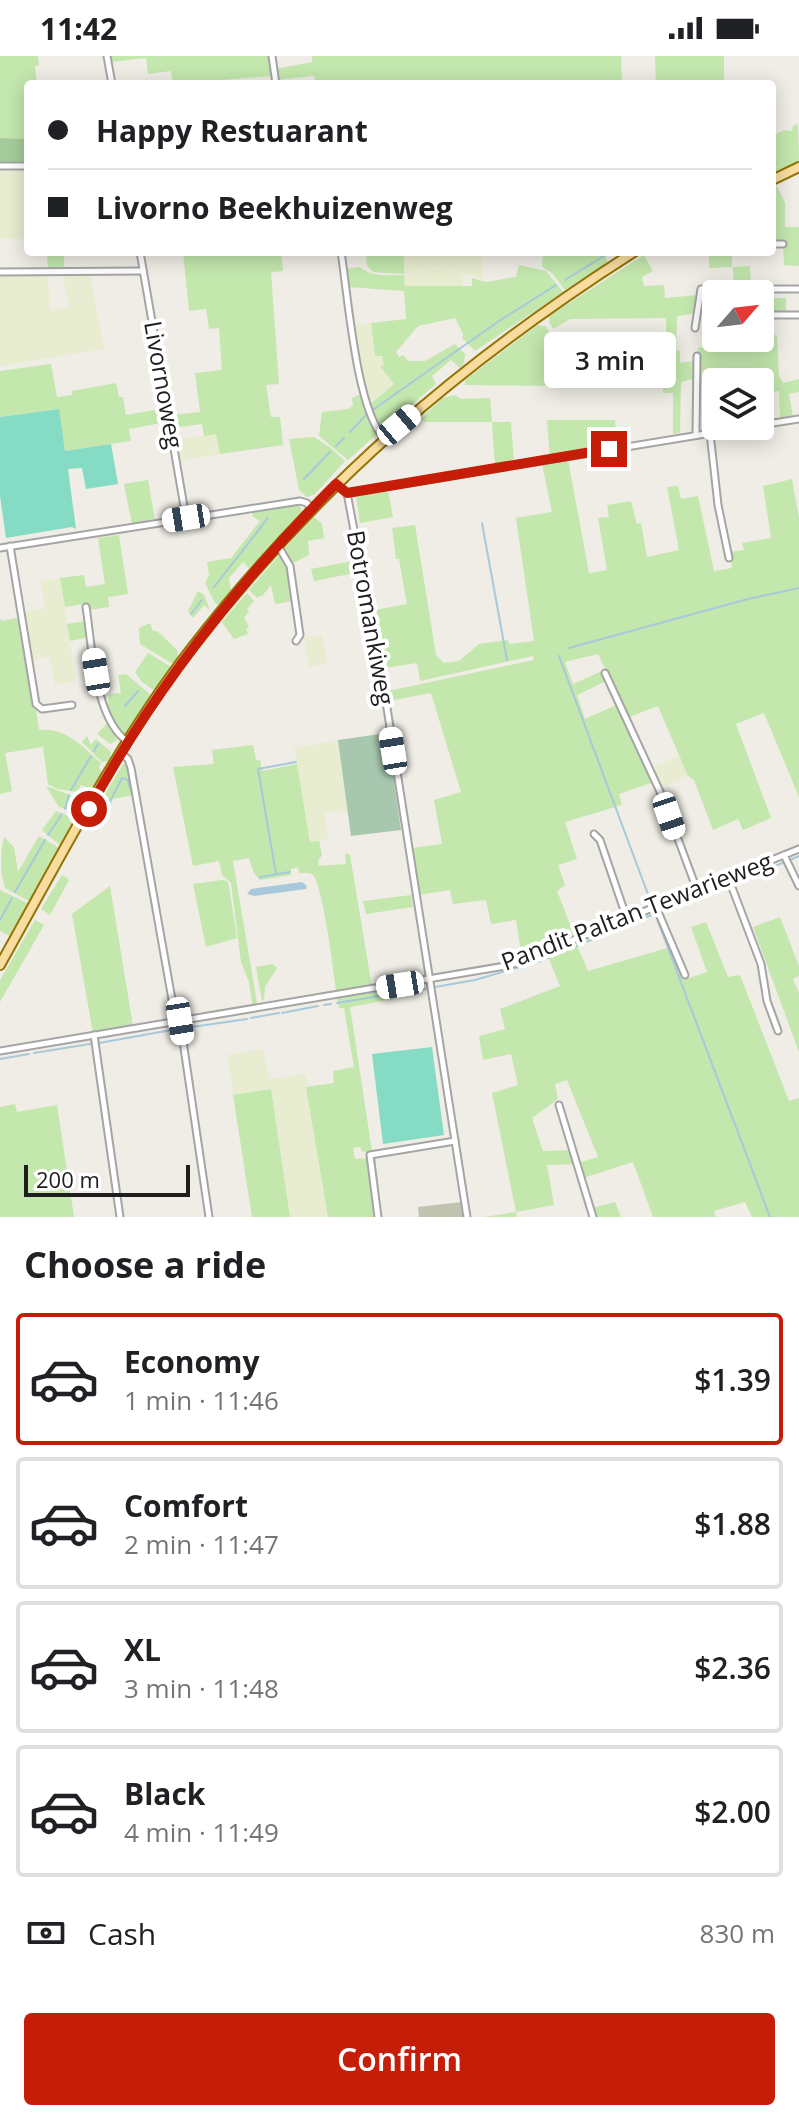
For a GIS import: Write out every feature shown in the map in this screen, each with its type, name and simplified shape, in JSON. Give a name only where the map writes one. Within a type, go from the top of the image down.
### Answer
[{"type":"main road","points":[[776,178],[799,167]]},
{"type":"main road","points":[[0,965],[121,753],[190,650],[266,558],[384,438],[516,331],[628,256]]},
{"type":"street","points":[[107,56],[111,80]]},
{"type":"street","points":[[272,56],[275,80]]},
{"type":"street","points":[[0,166],[24,166]]},
{"type":"street","points":[[776,244],[783,244]]},
{"type":"street","name":"Livornoweg","points":[[141,256],[186,518]]},
{"type":"street","points":[[342,256],[363,393],[373,423],[384,438]]},
{"type":"street","points":[[0,272],[143,271]]},
{"type":"street","points":[[695,328],[703,288],[799,289]]},
{"type":"street","points":[[774,315],[799,315]]},
{"type":"street","points":[[696,435],[697,356]]},
{"type":"street","points":[[774,423],[799,419]]},
{"type":"street","points":[[336,484],[347,493],[702,434]]},
{"type":"street","points":[[711,440],[718,505],[729,558]]},
{"type":"street","name":"Botromankiweg","points":[[347,493],[384,689],[467,1217]]},
{"type":"street","points":[[0,548],[300,501],[307,503],[311,509]]},
{"type":"street","points":[[10,546],[36,704],[42,709],[72,705]]},
{"type":"street","points":[[280,549],[290,566],[300,635],[296,641]]},
{"type":"street","points":[[86,607],[103,706],[120,736],[129,742]]},
{"type":"street","points":[[605,673],[662,796],[697,890]]},
{"type":"street","points":[[121,753],[128,759],[131,768],[178,1022],[209,1217]]},
{"type":"street","points":[[594,834],[600,840],[627,919]]},
{"type":"street","name":"Pandit Paltan Tewarieweg","points":[[0,1051],[511,965],[799,849]]},
{"type":"street","points":[[784,855],[799,886]]},
{"type":"street","points":[[728,877],[761,964],[767,1001],[778,1031]]},
{"type":"street","points":[[656,907],[685,975]]},
{"type":"street","points":[[94,1035],[120,1217]]},
{"type":"street","points":[[559,1105],[593,1217]]},
{"type":"street","points":[[378,1217],[370,1155],[455,1141]]},
{"type":"shaded area","points":[[24,168],[24,239],[0,239],[0,169]]},
{"type":"shaded area","points":[[404,256],[481,256],[483,279],[442,266],[404,274]]},
{"type":"shaded area","points":[[442,267],[463,274],[463,286],[404,286],[404,275]]},
{"type":"shaded area","points":[[48,274],[50,310],[69,308],[63,275],[90,275],[104,349],[0,366],[0,275]]},
{"type":"shaded area","points":[[371,323],[375,356],[382,355],[394,384],[368,406],[354,325]]},
{"type":"shaded area","points":[[216,434],[220,454],[178,461],[174,440]]},
{"type":"shaded area","points":[[60,578],[76,681],[55,685],[49,656],[31,661],[23,612],[45,608],[41,581]]},
{"type":"shaded area","points":[[322,635],[327,664],[309,667],[304,638]]},
{"type":"shaded area","points":[[338,740],[348,812],[324,813],[329,839],[310,843],[294,748]]},
{"type":"shaded area","points":[[679,756],[688,776],[660,788],[651,768]]},
{"type":"shaded area","points":[[263,1049],[269,1079],[306,1074],[328,1217],[290,1217],[271,1089],[233,1095],[227,1055]]},
{"type":"shaded area","points":[[462,1202],[464,1217],[419,1217],[418,1207]]},
{"type":"green space","points":[[0,56],[38,56],[37,80],[24,80],[24,139],[0,138]]},
{"type":"green space","points":[[109,56],[270,56],[273,76],[172,80],[171,71],[148,74],[146,58],[110,62]]},
{"type":"green space","points":[[312,56],[621,56],[622,80],[315,80],[314,76],[276,80],[275,69],[312,62]]},
{"type":"green space","points":[[655,56],[724,56],[724,80],[656,80]]},
{"type":"green space","points":[[798,124],[799,161],[776,171],[776,134],[784,130],[792,131],[793,126]]},
{"type":"green space","points":[[0,138],[24,139],[24,164],[0,165]]},
{"type":"green space","points":[[776,186],[785,203],[785,227],[799,227],[799,266],[784,265],[783,243],[776,243]]},
{"type":"green space","points":[[47,256],[64,256],[64,272],[48,271]]},
{"type":"green space","points":[[183,256],[281,256],[283,271],[271,272],[279,384],[266,385],[271,417],[280,417],[283,445],[220,454],[216,434],[204,436],[202,424],[173,428],[171,415],[200,412],[195,373],[222,370],[219,328],[209,329],[206,309],[189,311]]},
{"type":"green space","points":[[366,256],[404,256],[404,274],[373,272],[367,266]]},
{"type":"green space","points":[[543,256],[604,256],[608,264],[565,290],[552,273],[542,267]]},
{"type":"green space","points":[[642,256],[653,271],[642,277],[644,286],[664,285],[665,298],[699,295],[697,313],[677,316],[676,350],[680,351],[680,363],[695,363],[695,378],[681,382],[680,433],[673,434],[673,393],[663,393],[663,387],[465,385],[465,380],[538,325],[546,326],[552,339],[545,344],[554,353],[666,352],[666,318],[570,319],[553,329],[549,316]]},
{"type":"green space","points":[[709,256],[732,256],[732,267],[750,266],[751,280],[734,280],[733,267],[709,268]]},
{"type":"green space","points":[[519,265],[546,271],[563,292],[475,351],[462,338],[455,318],[418,326],[396,352],[399,357],[403,355],[408,361],[425,361],[455,344],[465,354],[464,363],[460,368],[451,360],[432,376],[436,384],[381,431],[368,406],[394,384],[380,366],[384,365],[382,356],[375,356],[371,323],[406,319],[404,291],[348,287],[345,269],[360,267],[375,274],[404,275],[405,286],[472,286],[472,278],[486,282],[516,277]]},
{"type":"green space","points":[[774,298],[786,298],[786,313],[774,314]]},
{"type":"green space","points":[[774,335],[777,335],[779,376],[783,383],[799,379],[799,392],[789,394],[793,417],[780,420],[779,391],[774,392],[774,368],[702,368],[702,383],[698,384],[698,348],[702,347],[702,352],[774,352]]},
{"type":"green space","points":[[51,364],[57,397],[116,383],[119,397],[123,397],[126,415],[165,408],[167,422],[129,429],[131,441],[65,451],[58,409],[0,417],[0,371]]},
{"type":"green space","points":[[359,395],[377,434],[348,460],[319,436],[322,412],[349,409],[353,405],[352,398]]},
{"type":"green space","points":[[455,395],[461,399],[490,398],[492,422],[425,422],[421,419],[442,398]]},
{"type":"green space","points":[[59,409],[65,451],[111,444],[118,484],[86,489],[82,468],[68,469],[76,529],[72,527],[6,538],[0,496],[0,417]]},
{"type":"green space","points":[[547,420],[615,420],[617,447],[550,458]]},
{"type":"green space","points":[[492,422],[511,422],[514,464],[495,467]]},
{"type":"green space","points":[[314,437],[345,461],[314,495],[307,497],[299,490],[289,439]]},
{"type":"green space","points":[[568,460],[589,573],[607,570],[598,518],[609,517],[607,505],[631,501],[637,524],[641,523],[647,557],[679,550],[667,487],[678,486],[681,499],[698,496],[714,571],[732,568],[730,552],[744,550],[742,543],[771,538],[763,486],[792,479],[799,518],[799,797],[764,713],[736,724],[771,818],[743,830],[738,819],[713,830],[694,780],[688,776],[658,706],[629,717],[598,654],[565,662],[573,684],[602,671],[606,681],[577,695],[585,719],[618,704],[654,782],[619,794],[622,805],[565,822],[577,859],[558,865],[565,885],[557,891],[575,937],[522,958],[516,920],[491,924],[486,900],[453,904],[450,890],[419,895],[412,848],[442,844],[434,800],[461,792],[431,693],[389,701],[388,691],[534,660],[533,656],[420,681],[417,663],[385,668],[375,610],[407,604],[392,528],[415,525],[436,655],[444,663],[459,661],[479,644],[508,640],[509,644],[534,641],[516,518],[552,512],[542,464]]},
{"type":"green space","points":[[148,480],[155,520],[132,524],[124,484]]},
{"type":"green space","points":[[388,491],[393,517],[360,523],[356,496]]},
{"type":"green space","points":[[294,504],[300,506],[303,513],[249,568],[243,562],[229,578],[231,590],[219,605],[215,603],[205,583],[209,575],[207,562],[231,558],[260,521],[252,516],[254,511]]},
{"type":"green space","points":[[314,517],[322,524],[324,538],[308,541],[309,555],[291,564],[285,548]]},
{"type":"green space","points":[[119,535],[128,594],[108,597],[109,607],[89,610],[88,603],[65,607],[60,578],[84,575],[86,587],[105,584],[98,538]]},
{"type":"green space","points":[[281,553],[288,562],[293,601],[275,604],[271,585],[257,598],[249,590]]},
{"type":"green space","points":[[358,560],[360,572],[314,581],[311,569]]},
{"type":"green space","points":[[198,591],[204,595],[210,610],[204,605],[193,618],[188,611]]},
{"type":"green space","points":[[247,593],[254,601],[244,617],[249,627],[246,629],[248,634],[234,639],[222,622]]},
{"type":"green space","points":[[0,617],[1,621],[22,617],[39,730],[65,735],[101,763],[99,767],[103,776],[91,789],[81,785],[77,792],[57,789],[48,784],[43,747],[5,753],[12,791],[0,794]]},
{"type":"green space","points":[[87,621],[90,637],[70,641],[67,624]]},
{"type":"green space","points":[[150,623],[153,631],[157,631],[177,650],[175,661],[171,663],[140,644],[139,628]]},
{"type":"green space","points":[[148,653],[171,667],[155,691],[135,672]]},
{"type":"green space","points":[[126,674],[152,696],[129,733],[123,735],[112,722],[108,699],[110,694],[121,693],[118,675]]},
{"type":"green space","points":[[109,721],[117,740],[110,744],[97,734]]},
{"type":"green space","points":[[387,733],[401,830],[351,836],[338,740]]},
{"type":"green space","points":[[87,736],[91,745],[96,739],[111,752],[109,761],[102,762],[82,742]]},
{"type":"green space","points":[[253,745],[262,771],[297,764],[310,842],[319,841],[322,855],[319,866],[346,864],[345,853],[350,855],[372,987],[341,992],[336,990],[320,892],[312,874],[299,873],[298,867],[291,869],[291,875],[260,880],[249,858],[233,861],[257,1003],[253,1008],[249,982],[241,962],[231,883],[222,875],[219,861],[193,866],[173,767],[214,764],[212,750]]},
{"type":"green space","points":[[123,764],[128,765],[133,795],[113,799],[104,814],[97,808]]},
{"type":"green space","points":[[46,786],[83,800],[85,805],[80,813],[59,807]]},
{"type":"green space","points":[[56,811],[77,820],[62,847],[42,830]]},
{"type":"green space","points":[[39,836],[61,849],[33,900],[29,901],[5,888],[1,855],[4,837],[14,847],[18,872]]},
{"type":"green space","points":[[62,875],[69,880],[50,915],[41,909]]},
{"type":"green space","points":[[227,881],[229,886],[237,938],[206,947],[193,884]]},
{"type":"green space","points":[[110,886],[133,1026],[93,1033],[72,914]]},
{"type":"green space","points":[[0,890],[29,904],[10,936],[0,931]]},
{"type":"green space","points":[[411,895],[413,907],[366,914],[363,901]]},
{"type":"green space","points":[[780,917],[799,966],[799,976],[793,979],[799,993],[799,1052],[753,927]]},
{"type":"green space","points":[[35,920],[44,925],[0,1002],[0,980]]},
{"type":"green space","points":[[706,922],[728,977],[740,975],[789,1101],[799,1098],[799,1217],[752,1217],[745,1202],[714,1211],[716,1217],[653,1217],[633,1162],[583,1178],[578,1163],[598,1157],[567,1080],[555,1084],[558,1099],[532,1118],[543,1151],[572,1150],[576,1164],[547,1165],[554,1205],[516,1212],[492,1093],[518,1085],[511,1054],[483,1060],[479,1036],[505,1029],[500,1009],[560,986],[547,954],[576,943],[588,971],[671,947],[683,980],[707,972],[691,927]]},
{"type":"green space","points":[[273,964],[277,968],[265,987],[262,1001],[256,967]]},
{"type":"green space","points":[[394,989],[393,999],[350,1007],[372,1151],[362,1152],[360,1147],[353,1148],[355,1159],[368,1158],[377,1217],[328,1217],[306,1087],[334,1083],[333,1071],[354,1067],[344,1008],[339,1008],[337,998]]},
{"type":"green space","points":[[432,1047],[444,1135],[383,1144],[372,1054]]},
{"type":"green space","points":[[271,1089],[290,1217],[252,1217],[233,1095]]},
{"type":"green space","points":[[15,1104],[17,1112],[57,1105],[74,1217],[0,1217],[0,1107]]},
{"type":"green space","points":[[615,1202],[621,1217],[595,1217],[592,1208]]},
{"type":"green space","points":[[516,1212],[517,1217],[484,1217]]},
{"type":"water","points":[[302,882],[306,889],[254,896],[247,894],[251,889]]},
{"type":"waterway","points":[[565,280],[604,256]]},
{"type":"waterway","points":[[374,409],[556,285]]},
{"type":"waterway","points":[[350,432],[366,415]]},
{"type":"waterway","points":[[336,446],[344,438]]},
{"type":"waterway","points":[[304,479],[330,452]]},
{"type":"waterway","points":[[214,587],[268,518]]},
{"type":"waterway","points":[[482,523],[507,660]]},
{"type":"waterway","points":[[569,648],[799,588]]},
{"type":"waterway","points":[[191,614],[202,600]]},
{"type":"waterway","points":[[559,656],[652,905]]},
{"type":"waterway","points":[[125,706],[138,691]]},
{"type":"waterway","points":[[94,751],[98,744]]},
{"type":"waterway","points":[[71,790],[91,756]]},
{"type":"waterway","points":[[276,874],[258,769],[296,762]]},
{"type":"waterway","points":[[104,813],[122,778],[128,780],[130,788]]},
{"type":"waterway","points":[[65,809],[69,795]]},
{"type":"waterway","points":[[48,835],[62,814]]},
{"type":"waterway","points":[[15,892],[45,840]]},
{"type":"waterway","points":[[790,860],[799,856]]},
{"type":"waterway","points":[[734,882],[785,862]]},
{"type":"waterway","points":[[260,877],[290,872]]},
{"type":"waterway","points":[[663,910],[729,884]]},
{"type":"waterway","points":[[0,920],[12,898]]},
{"type":"waterway","points":[[654,911],[770,1217]]},
{"type":"waterway","points":[[535,963],[654,914]]},
{"type":"waterway","points":[[435,987],[475,980],[530,964]]},
{"type":"waterway","points":[[400,992],[426,989]]},
{"type":"waterway","points":[[337,1003],[392,994]]},
{"type":"waterway","points":[[324,1005],[331,1004]]},
{"type":"waterway","points":[[282,1013],[318,1006]]},
{"type":"waterway","points":[[251,1018],[279,1013]]},
{"type":"waterway","points":[[185,1028],[247,1019]]},
{"type":"waterway","points":[[99,1043],[177,1029]]},
{"type":"waterway","points":[[34,1053],[90,1044]]},
{"type":"waterway","points":[[0,1059],[29,1054]]},
{"type":"waterway","points":[[374,1157],[380,1211]]},
{"type":"route","points":[[89,809],[121,753],[190,650],[266,558],[336,484],[347,493],[609,449]]}]
